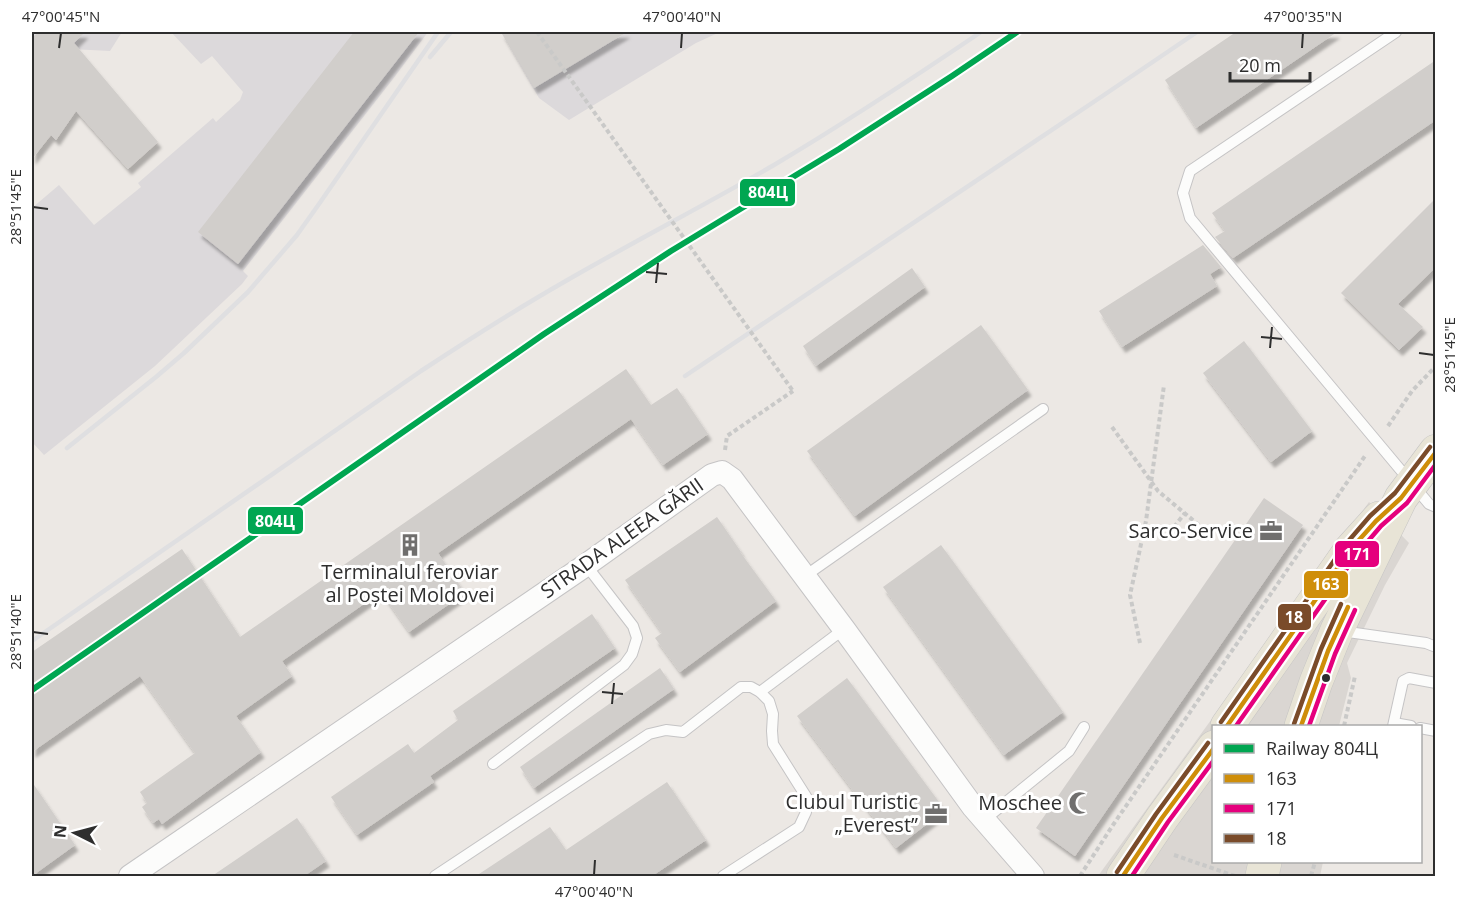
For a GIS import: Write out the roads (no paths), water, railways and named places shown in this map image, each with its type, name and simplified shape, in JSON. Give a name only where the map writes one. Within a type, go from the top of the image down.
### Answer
[{"type":"main road","points":[[1228,725],[1351,549],[1406,491],[1436,451]]},
{"type":"main road","points":[[1301,725],[1337,630],[1406,491]]},
{"type":"main road","points":[[1123,876],[1162,818],[1210,754]]},
{"type":"street","name":"STRADA ALEEA GĂRII","points":[[130,876],[586,565],[712,475],[722,472],[732,478],[972,807],[1034,876]]},
{"type":"lane","points":[[1396,32],[1190,171],[1183,193],[1190,218],[1377,442],[1406,491],[1436,507]]},
{"type":"lane","points":[[805,576],[1042,409]]},
{"type":"lane","points":[[493,764],[624,665],[632,654],[637,638],[633,626],[586,565]]},
{"type":"lane","points":[[760,692],[844,629]]},
{"type":"lane","points":[[1337,630],[1432,644]]},
{"type":"lane","points":[[1394,725],[1403,681],[1409,678],[1436,683]]},
{"type":"lane","points":[[435,876],[649,734],[666,730],[683,732],[741,687],[751,687],[769,701],[773,714],[773,744],[807,798],[806,812],[799,827],[723,876]]},
{"type":"lane","points":[[984,820],[1069,751],[1084,727]]},
{"type":"railway","points":[[67,448],[184,353],[248,292],[297,235],[438,32]]},
{"type":"railway","points":[[430,57],[451,32]]},
{"type":"railway","points":[[32,641],[456,348],[564,282],[800,149],[981,32]]},
{"type":"railway","points":[[685,376],[1197,32]]},
{"type":"rail line","name":"804Ц","points":[[32,690],[544,334],[671,251],[839,149],[1017,32]]},
{"type":"place","name":"Sarco-Service","points":[[1271,531]]},
{"type":"place","name":"Terminalul feroviar al Poștei Moldovei","points":[[410,545]]},
{"type":"place","name":"Moschee","points":[[1080,803]]},
{"type":"place","name":"Clubul Turistic „Everest”","points":[[936,814]]}]
